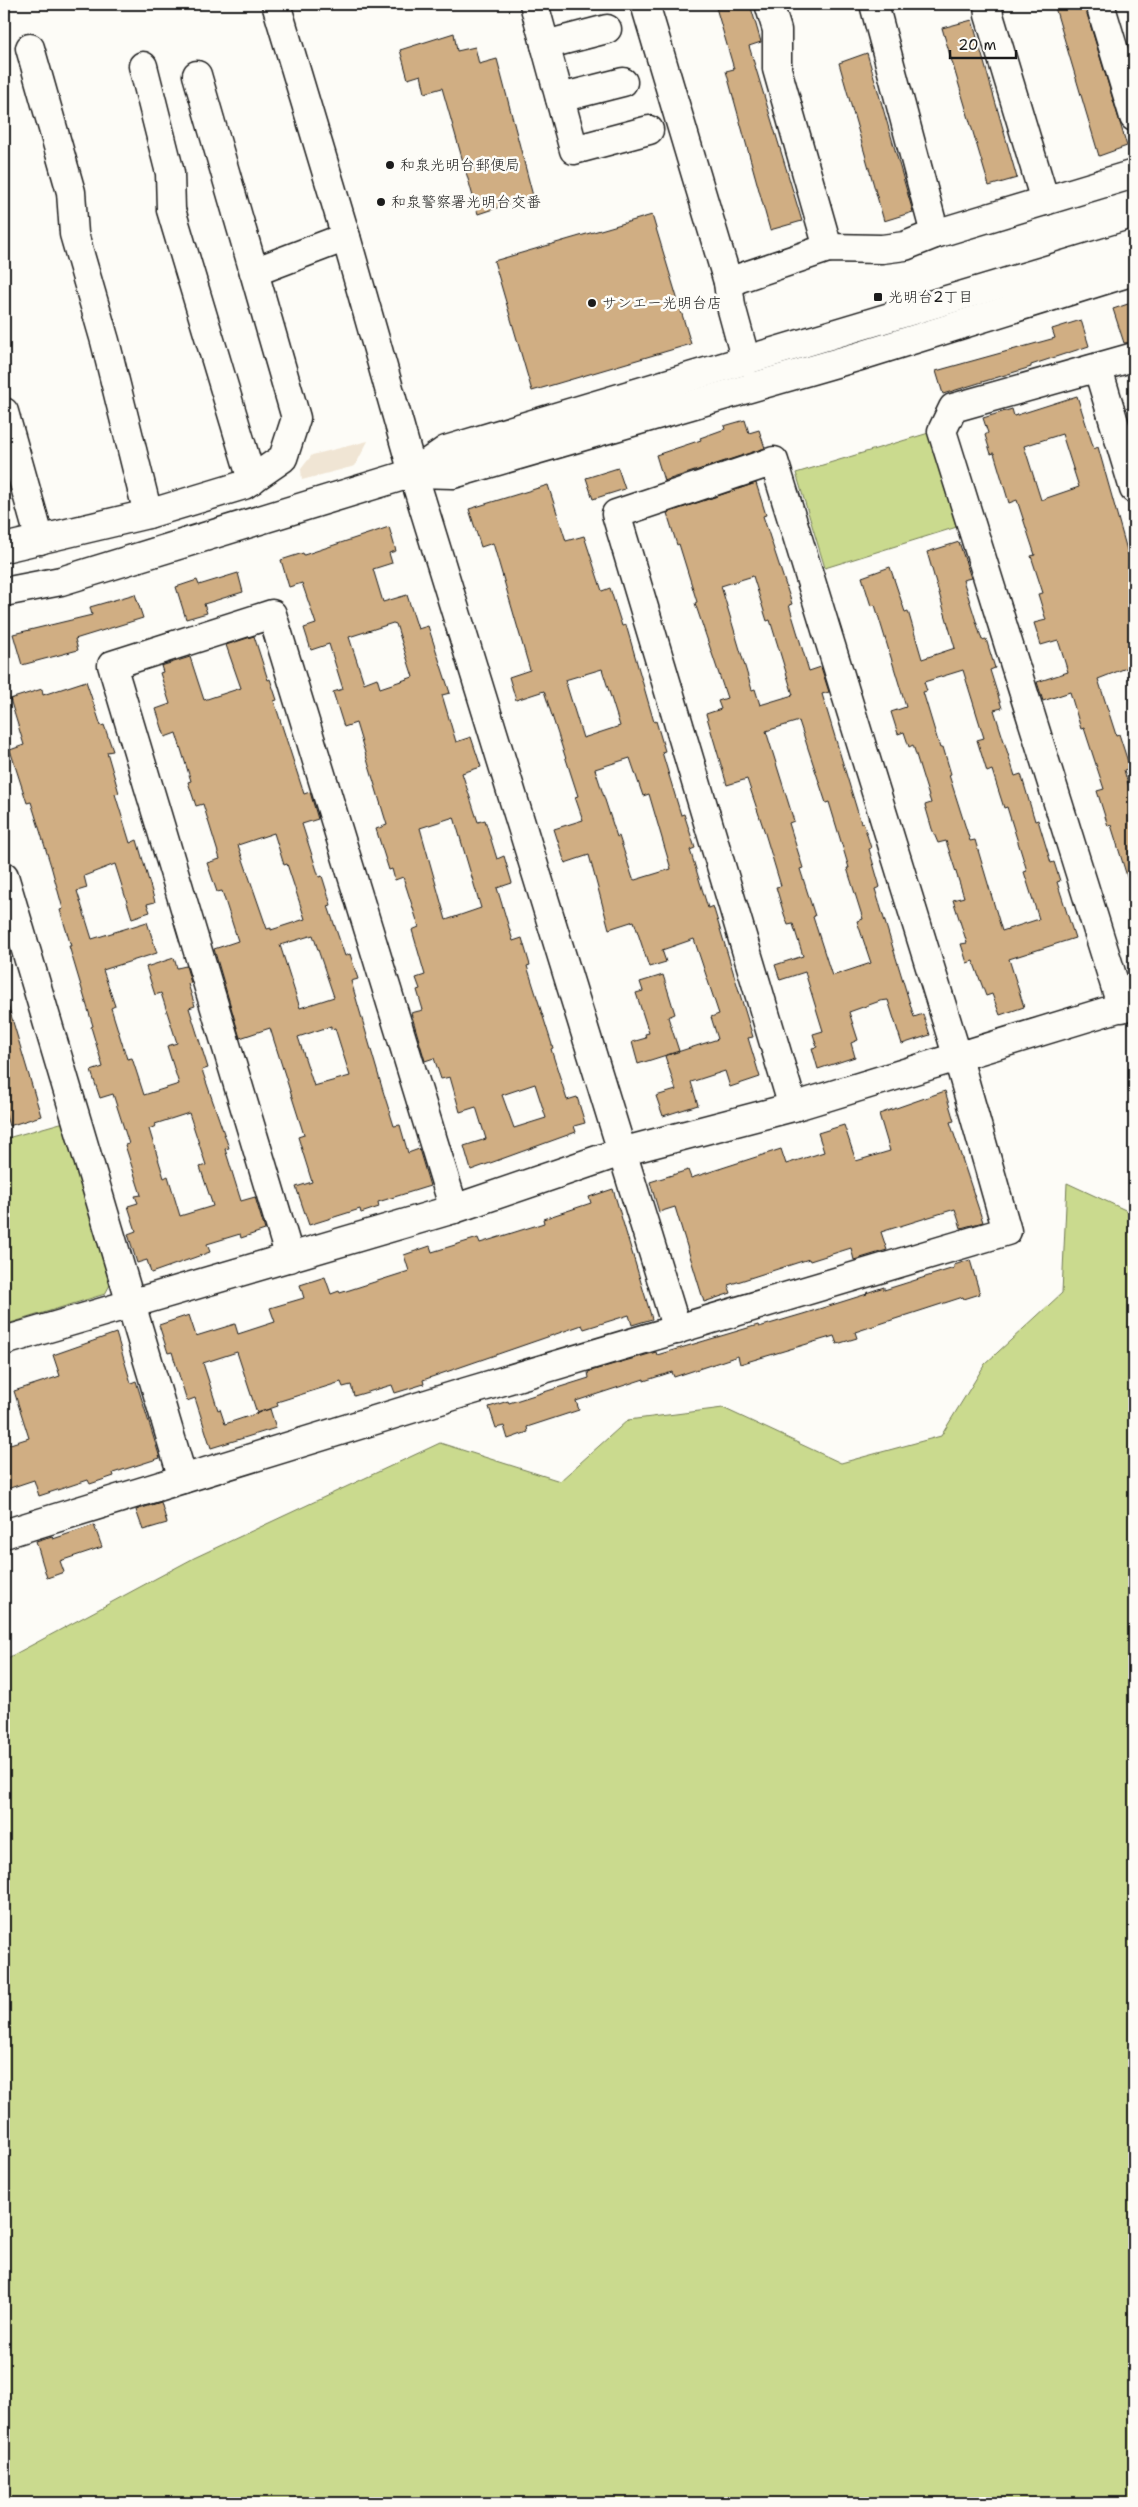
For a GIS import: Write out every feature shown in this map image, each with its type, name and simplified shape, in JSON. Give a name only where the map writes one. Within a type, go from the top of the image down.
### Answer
[{"type":"street","points":[[276,4],[414,473],[677,1330]]},
{"type":"street","points":[[534,4],[574,150],[649,130]]},
{"type":"street","points":[[645,4],[728,282],[746,361]]},
{"type":"street","points":[[769,4],[778,30],[777,69],[828,248]]},
{"type":"street","points":[[874,4],[935,234]]},
{"type":"street","points":[[988,4],[988,15],[1045,201]]},
{"type":"street","points":[[1100,4],[1134,117]]},
{"type":"street","points":[[545,45],[607,29]]},
{"type":"street","points":[[30,48],[71,192],[74,234],[105,341],[148,514]]},
{"type":"street","points":[[143,66],[170,173],[171,210],[252,480]]},
{"type":"street","points":[[4,548],[148,514],[244,486],[283,458],[296,418],[197,75]]},
{"type":"street","points":[[560,98],[623,82]]},
{"type":"street","points":[[728,282],[828,248],[882,249],[905,246],[935,234],[1134,174]]},
{"type":"street","points":[[254,272],[346,237]]},
{"type":"street","points":[[414,473],[446,450],[1134,244]]},
{"type":"street","points":[[4,592],[61,580],[414,473],[453,474],[860,356],[1134,271]]},
{"type":"street","points":[[4,1341],[454,1209],[621,1152],[793,1107],[1128,1005],[942,431],[954,408],[1098,369],[1134,357]]},
{"type":"street","points":[[1098,369],[1134,489]]},
{"type":"street","points":[[4,412],[40,540]]},
{"type":"street","points":[[4,1534],[1007,1231],[958,1058],[774,461],[616,514],[793,1107]]},
{"type":"street","points":[[290,1258],[112,665],[272,614],[454,1209]]},
{"type":"street","points":[[4,876],[133,1304],[183,1479]]},
{"type":"shaded area","points":[[368,441],[355,466],[302,480],[301,469],[312,455]]},
{"type":"green space","points":[[932,432],[960,526],[825,568],[796,473]]},
{"type":"green space","points":[[64,1122],[110,1285],[105,1294],[4,1325],[4,1139]]},
{"type":"green space","points":[[1067,1183],[1134,1214],[1134,2503],[4,2503],[4,1660],[194,1558],[440,1443],[560,1481],[628,1420],[723,1408],[841,1463],[941,1436],[985,1364],[1062,1293]]},
{"type":"building","points":[[715,4],[750,4],[761,42],[749,46],[802,221],[770,230],[726,71],[734,69]]},
{"type":"building","points":[[1054,4],[1084,4],[1127,146],[1099,156]]},
{"type":"building","points":[[972,20],[1017,178],[989,186],[942,28]]},
{"type":"building","points":[[454,33],[457,51],[475,47],[479,64],[497,59],[533,196],[478,214],[442,88],[425,93],[421,75],[408,79],[400,50]]},
{"type":"building","points":[[867,53],[913,212],[884,221],[839,63]]},
{"type":"building","name":"サンエー光明台店","points":[[652,215],[691,344],[532,391],[494,261]]},
{"type":"building","points":[[1134,302],[1134,342],[1124,343],[1113,309]]},
{"type":"building","points":[[1081,320],[1089,346],[1031,365],[1031,367],[943,394],[936,371],[1055,338],[1052,329]]},
{"type":"building","points":[[1077,396],[1094,449],[1098,447],[1134,575],[1134,665],[1098,679],[1116,735],[1119,734],[1130,768],[1124,770],[1134,804],[1134,885],[1130,886],[1111,825],[1108,826],[1097,791],[1104,789],[1084,728],[1081,729],[1070,692],[1043,701],[1037,682],[1068,672],[1058,640],[1041,645],[1034,623],[1046,620],[1038,594],[1043,593],[1031,556],[1035,555],[1017,500],[1009,503],[994,453],[991,454],[985,435],[988,433],[983,418],[1012,409],[1014,416]],"holes":[[[1062,434],[1079,487],[1041,500],[1024,446]]]},
{"type":"building","points":[[745,420],[749,433],[759,430],[765,448],[664,481],[656,455],[701,440],[700,438],[725,429],[724,426]]},
{"type":"building","points":[[618,468],[625,489],[593,499],[586,478]]},
{"type":"building","points":[[756,483],[766,515],[763,516],[792,604],[789,605],[809,671],[821,667],[829,692],[822,694],[861,823],[863,822],[871,848],[869,849],[880,887],[875,889],[914,1017],[923,1014],[930,1035],[902,1044],[888,1000],[880,1001],[849,1012],[858,1040],[851,1043],[855,1057],[818,1069],[812,1048],[817,1047],[813,1034],[823,1031],[805,972],[780,980],[775,965],[803,956],[793,924],[788,925],[784,914],[776,887],[781,886],[747,779],[727,785],[706,714],[721,709],[718,701],[727,698],[695,603],[697,602],[679,544],[677,545],[667,513]],"holes":[[[753,576],[767,621],[770,620],[793,695],[760,705],[755,689],[752,690],[721,586]],[[799,721],[826,803],[829,802],[849,868],[847,868],[863,919],[857,921],[871,963],[832,976],[800,869],[803,868],[789,823],[794,821],[766,731]]]},
{"type":"building","points":[[548,485],[566,541],[584,536],[602,591],[610,588],[622,626],[626,625],[654,722],[656,721],[665,751],[662,752],[681,815],[684,814],[695,848],[690,850],[708,908],[713,906],[753,1037],[748,1038],[760,1077],[730,1087],[725,1071],[691,1082],[698,1105],[663,1116],[656,1096],[676,1090],[665,1056],[718,1039],[711,1017],[719,1014],[694,939],[662,950],[666,962],[649,967],[634,921],[609,929],[589,855],[565,863],[554,829],[583,820],[575,797],[578,796],[544,691],[516,700],[509,677],[530,670],[493,543],[481,547],[469,509]],"holes":[[[602,669],[620,726],[583,738],[565,680]],[[630,758],[643,796],[649,794],[671,869],[635,880],[633,879],[619,836],[617,837],[595,769]]]},
{"type":"building","points":[[389,527],[396,551],[389,553],[392,563],[373,569],[383,602],[407,595],[418,629],[428,626],[450,693],[442,695],[456,742],[471,737],[481,767],[462,773],[478,822],[485,820],[497,859],[504,856],[512,883],[497,888],[513,941],[522,938],[530,965],[527,966],[567,1100],[577,1097],[585,1123],[574,1126],[576,1132],[471,1170],[464,1146],[486,1139],[476,1107],[460,1112],[450,1077],[441,1079],[434,1058],[425,1061],[411,1013],[423,1010],[417,990],[420,989],[416,978],[425,975],[412,930],[419,927],[403,877],[395,880],[392,869],[389,870],[376,829],[387,825],[356,723],[344,727],[333,692],[343,689],[329,644],[311,650],[304,628],[316,624],[302,583],[289,587],[281,560],[303,553],[304,555]],"holes":[[[393,623],[396,624],[413,677],[380,688],[377,678],[364,683],[349,637]],[[454,817],[481,908],[446,920],[420,828]],[[535,1084],[546,1118],[514,1128],[502,1095]]]},
{"type":"building","points":[[959,542],[971,578],[963,580],[982,640],[986,639],[995,668],[990,670],[1002,708],[994,710],[1015,776],[1021,774],[1035,821],[1038,820],[1051,863],[1054,862],[1060,881],[1057,882],[1075,938],[1009,959],[1024,1007],[1000,1015],[992,994],[986,996],[973,961],[967,963],[961,944],[967,943],[953,900],[964,897],[946,841],[938,843],[932,829],[925,805],[931,803],[913,745],[909,747],[904,732],[898,734],[891,712],[906,707],[875,605],[871,606],[862,577],[890,567],[905,612],[908,611],[922,659],[955,648],[927,552]],"holes":[[[963,670],[984,738],[977,740],[987,772],[992,770],[1004,808],[1007,807],[1027,871],[1024,872],[1039,919],[1002,931],[975,840],[970,841],[949,775],[951,774],[943,747],[940,748],[923,692],[927,691],[924,682]]]},
{"type":"building","points":[[238,573],[243,592],[204,604],[207,613],[186,619],[176,587],[197,580],[199,585]]},
{"type":"building","points":[[135,594],[143,618],[75,639],[78,650],[22,665],[13,634],[92,615],[90,607]]},
{"type":"building","points":[[254,636],[268,680],[270,679],[277,700],[274,701],[304,794],[310,792],[318,819],[302,824],[319,877],[322,876],[331,905],[328,906],[345,956],[350,954],[358,979],[351,981],[394,1126],[400,1125],[408,1153],[419,1149],[430,1186],[378,1202],[379,1207],[361,1213],[360,1209],[309,1225],[296,1187],[312,1182],[298,1137],[304,1135],[270,1028],[240,1038],[214,949],[238,941],[222,891],[217,892],[207,863],[220,859],[203,804],[196,806],[188,782],[191,781],[176,733],[165,737],[156,709],[170,704],[160,673],[163,672],[161,666],[190,657],[204,700],[241,688],[226,645]],"holes":[[[274,833],[284,865],[287,864],[305,919],[271,930],[271,928],[267,929],[238,845]],[[313,935],[334,997],[300,1008],[280,945]],[[331,1026],[331,1029],[335,1028],[350,1076],[314,1086],[298,1037]]]},
{"type":"building","points":[[86,681],[101,726],[104,725],[113,751],[107,752],[119,793],[115,794],[130,843],[137,840],[155,902],[147,904],[150,912],[132,918],[115,864],[84,876],[87,888],[77,891],[92,939],[147,922],[157,953],[103,970],[115,1006],[111,1008],[127,1059],[132,1058],[144,1095],[179,1084],[167,1046],[177,1043],[161,993],[155,995],[146,967],[174,958],[177,968],[186,966],[191,983],[188,984],[195,1006],[189,1008],[208,1068],[202,1070],[229,1148],[225,1149],[241,1201],[255,1197],[265,1230],[241,1238],[240,1234],[207,1244],[210,1252],[151,1273],[147,1260],[137,1263],[128,1234],[136,1231],[128,1206],[138,1203],[135,1196],[141,1195],[125,1145],[129,1144],[113,1094],[100,1098],[91,1071],[103,1067],[91,1027],[93,1026],[69,946],[71,946],[60,910],[63,909],[51,866],[31,802],[27,803],[10,750],[24,745],[10,699],[42,689],[43,695]],"holes":[[[189,1113],[206,1165],[200,1167],[213,1206],[180,1216],[168,1176],[164,1178],[149,1129],[156,1126],[155,1124]]]},
{"type":"building","points":[[663,975],[675,1014],[668,1017],[679,1051],[638,1064],[632,1042],[646,1038],[645,1034],[649,1033],[636,993],[643,991],[640,982]]},
{"type":"building","points":[[8,1005],[41,1116],[9,1126],[4,1109],[4,1006]]},
{"type":"building","points":[[945,1091],[954,1121],[950,1122],[983,1222],[961,1228],[955,1209],[881,1232],[887,1250],[854,1260],[851,1248],[810,1261],[809,1259],[728,1285],[731,1293],[704,1302],[675,1207],[659,1212],[650,1182],[688,1170],[691,1178],[781,1149],[786,1164],[824,1152],[818,1133],[844,1125],[856,1161],[890,1151],[879,1114]]},
{"type":"building","points":[[613,1189],[652,1319],[632,1325],[629,1315],[584,1329],[582,1325],[423,1380],[424,1384],[395,1393],[392,1385],[354,1396],[351,1385],[343,1387],[341,1382],[277,1402],[278,1406],[257,1413],[237,1352],[203,1363],[218,1410],[220,1409],[225,1424],[270,1409],[276,1428],[211,1448],[195,1398],[187,1401],[172,1352],[168,1353],[159,1325],[189,1315],[196,1336],[235,1324],[238,1334],[275,1322],[270,1308],[304,1298],[300,1285],[325,1277],[331,1294],[339,1291],[340,1293],[409,1271],[404,1255],[430,1246],[432,1252],[478,1238],[480,1243],[544,1223],[543,1219],[591,1203],[589,1197]]},
{"type":"building","points":[[970,1260],[980,1294],[964,1299],[963,1297],[855,1332],[857,1338],[837,1344],[834,1336],[740,1364],[738,1356],[674,1377],[672,1372],[644,1381],[644,1379],[576,1401],[579,1410],[527,1427],[528,1432],[508,1439],[504,1426],[496,1428],[489,1407],[508,1401],[509,1403],[589,1378],[588,1372],[604,1367],[656,1352],[657,1355],[758,1325],[759,1327],[884,1287],[884,1290],[954,1268],[954,1265]]},
{"type":"building","points":[[116,1333],[131,1383],[136,1381],[160,1458],[113,1473],[114,1476],[90,1484],[88,1480],[39,1496],[34,1480],[4,1490],[4,1446],[29,1438],[14,1391],[60,1376],[53,1355]]},
{"type":"building","points":[[161,1502],[167,1523],[143,1530],[136,1510]]},
{"type":"building","points":[[94,1525],[102,1547],[60,1561],[64,1572],[47,1578],[36,1541],[52,1536],[53,1539]]},
{"type":"place","name":"和泉光明台郵便局","points":[[390,165]]},
{"type":"place","name":"和泉警察署光明台交番","points":[[381,202]]},
{"type":"place","name":"光明台2丁目","points":[[878,297]]},
{"type":"place","name":"サンエー光明台店","points":[[592,303]]}]
